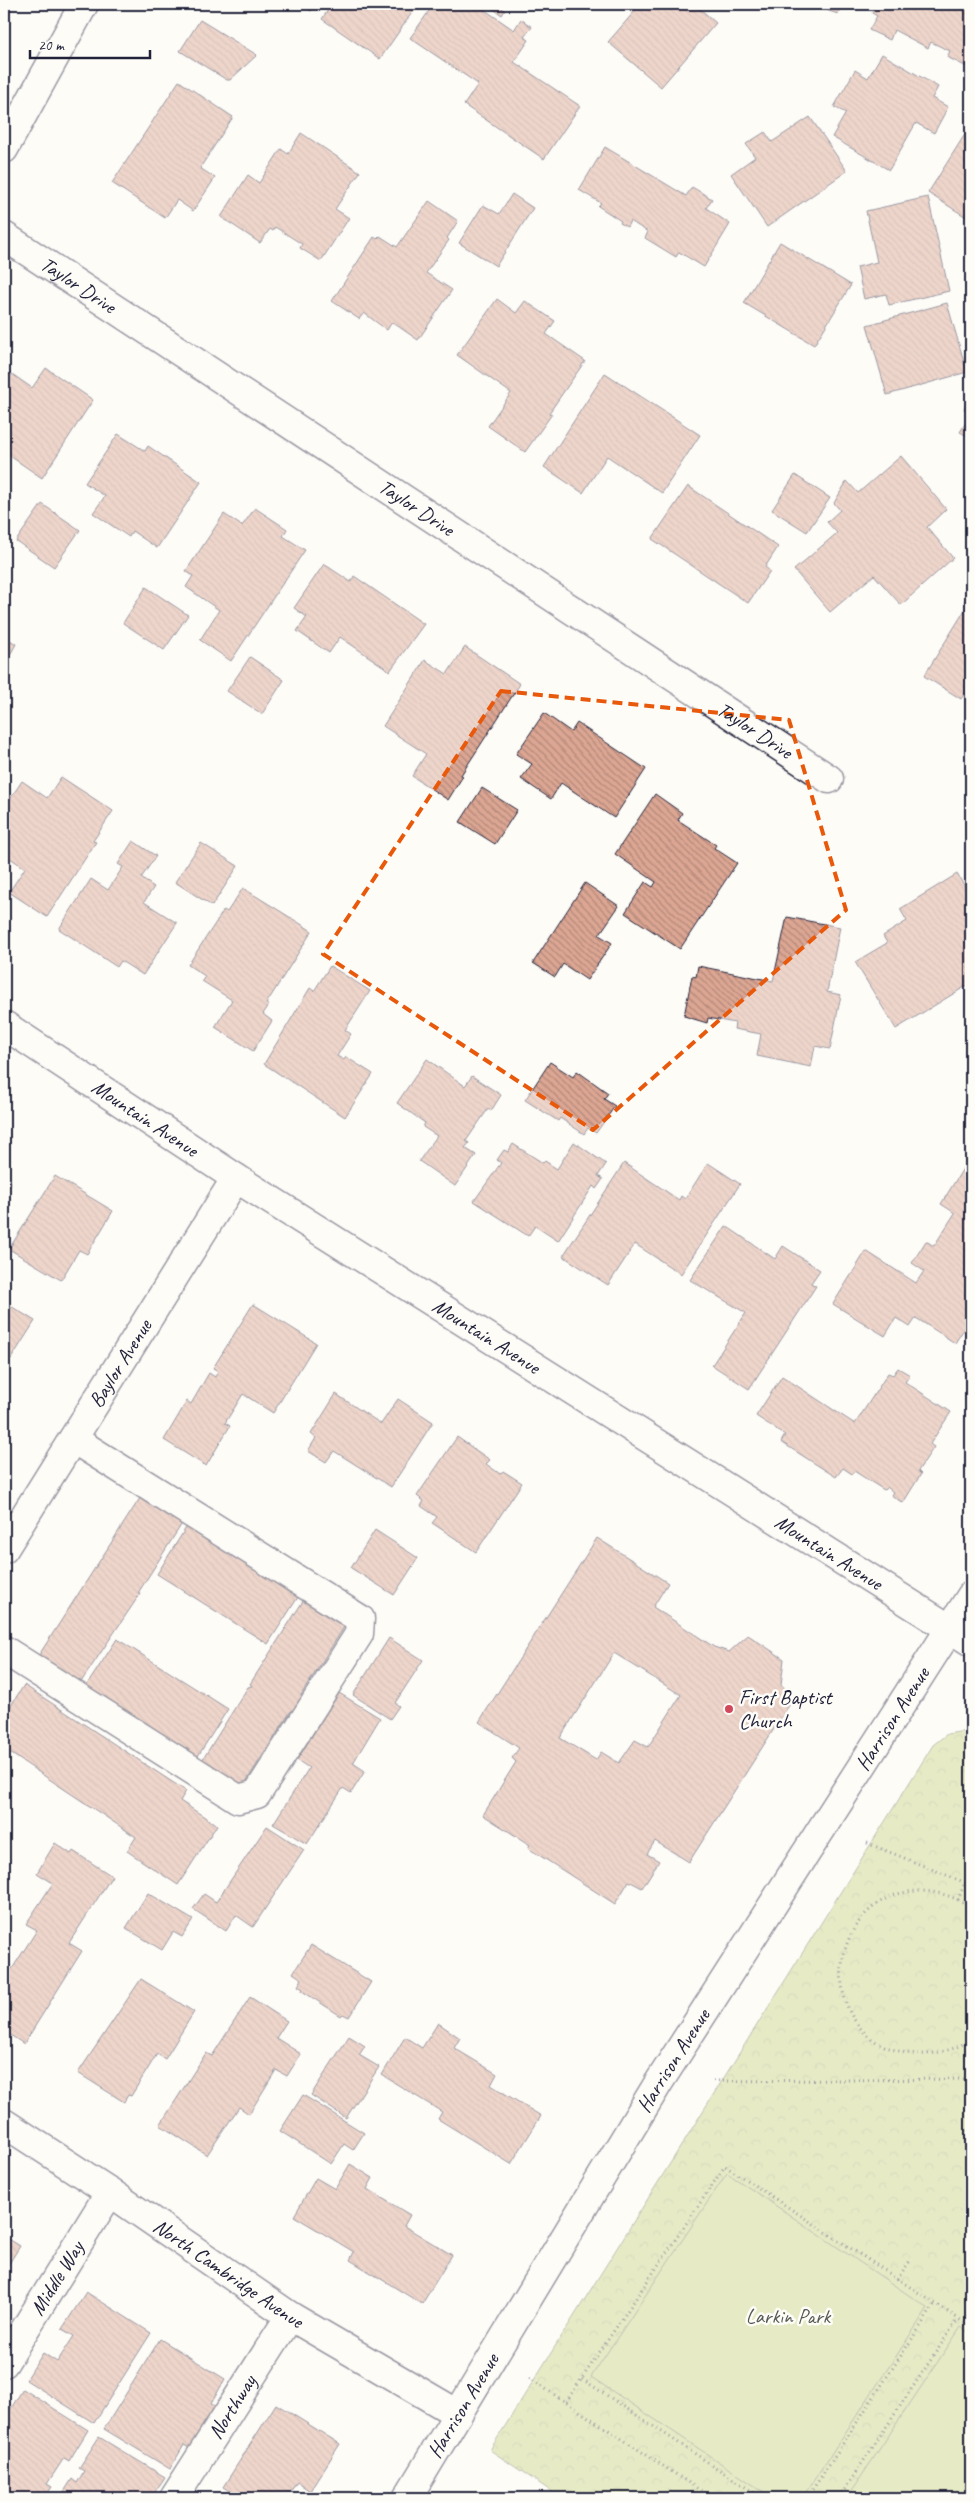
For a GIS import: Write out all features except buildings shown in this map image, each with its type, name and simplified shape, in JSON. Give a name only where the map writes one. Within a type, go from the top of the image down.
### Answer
[{"type":"street","points":[[4,149],[84,4]]},
{"type":"street","name":"Taylor Drive","points":[[4,236],[829,779]]},
{"type":"street","name":"Mountain Avenue","points":[[4,1025],[236,1178],[961,1636]]},
{"type":"street","name":"Baylor Avenue","points":[[4,1549],[236,1178]]},
{"type":"street","points":[[4,1650],[238,1799],[257,1794],[359,1634],[360,1619],[73,1439]]},
{"type":"street","name":"Harrison Avenue","points":[[406,2498],[659,2082],[856,1773],[961,1636],[971,1596]]},
{"type":"street","name":"North Cambridge Avenue","points":[[4,2123],[110,2192],[290,2316],[458,2414]]},
{"type":"street","name":"Middle Way","points":[[4,2362],[110,2192]]},
{"type":"street","name":"Northway","points":[[174,2498],[290,2316]]},
{"type":"path","points":[[867,1843],[971,1885]]},
{"type":"path","points":[[958,1900],[965,1882]]},
{"type":"path","points":[[971,1908],[958,1900],[938,1892],[912,1891],[885,1899],[864,1914],[848,1937],[841,1962],[841,1989],[850,2013],[866,2035],[889,2049],[916,2055],[943,2052],[971,2038]]},
{"type":"path","points":[[714,2081],[971,2079]]},
{"type":"path","points":[[566,2402],[725,2166],[971,2327]]},
{"type":"path","points":[[897,2279],[910,2260]]},
{"type":"path","points":[[807,2498],[935,2304]]},
{"type":"path","points":[[839,2498],[958,2319]]},
{"type":"path","points":[[529,2378],[712,2498]]},
{"type":"path","points":[[582,2379],[762,2498]]},
{"type":"highlighted area","points":[[501,691],[789,720],[846,910],[593,1130],[323,954]]},
{"type":"green space","name":"Larkin Park","points":[[971,1730],[971,2498],[561,2498],[490,2450],[933,1745],[947,1734]]},
{"type":"green space","points":[[727,2173],[928,2308],[802,2498],[773,2498],[591,2377]]},
{"type":"green space","points":[[961,2327],[971,2334],[971,2498],[847,2498]]},
{"type":"place","name":"First Baptist Church","points":[[729,1709]]}]
